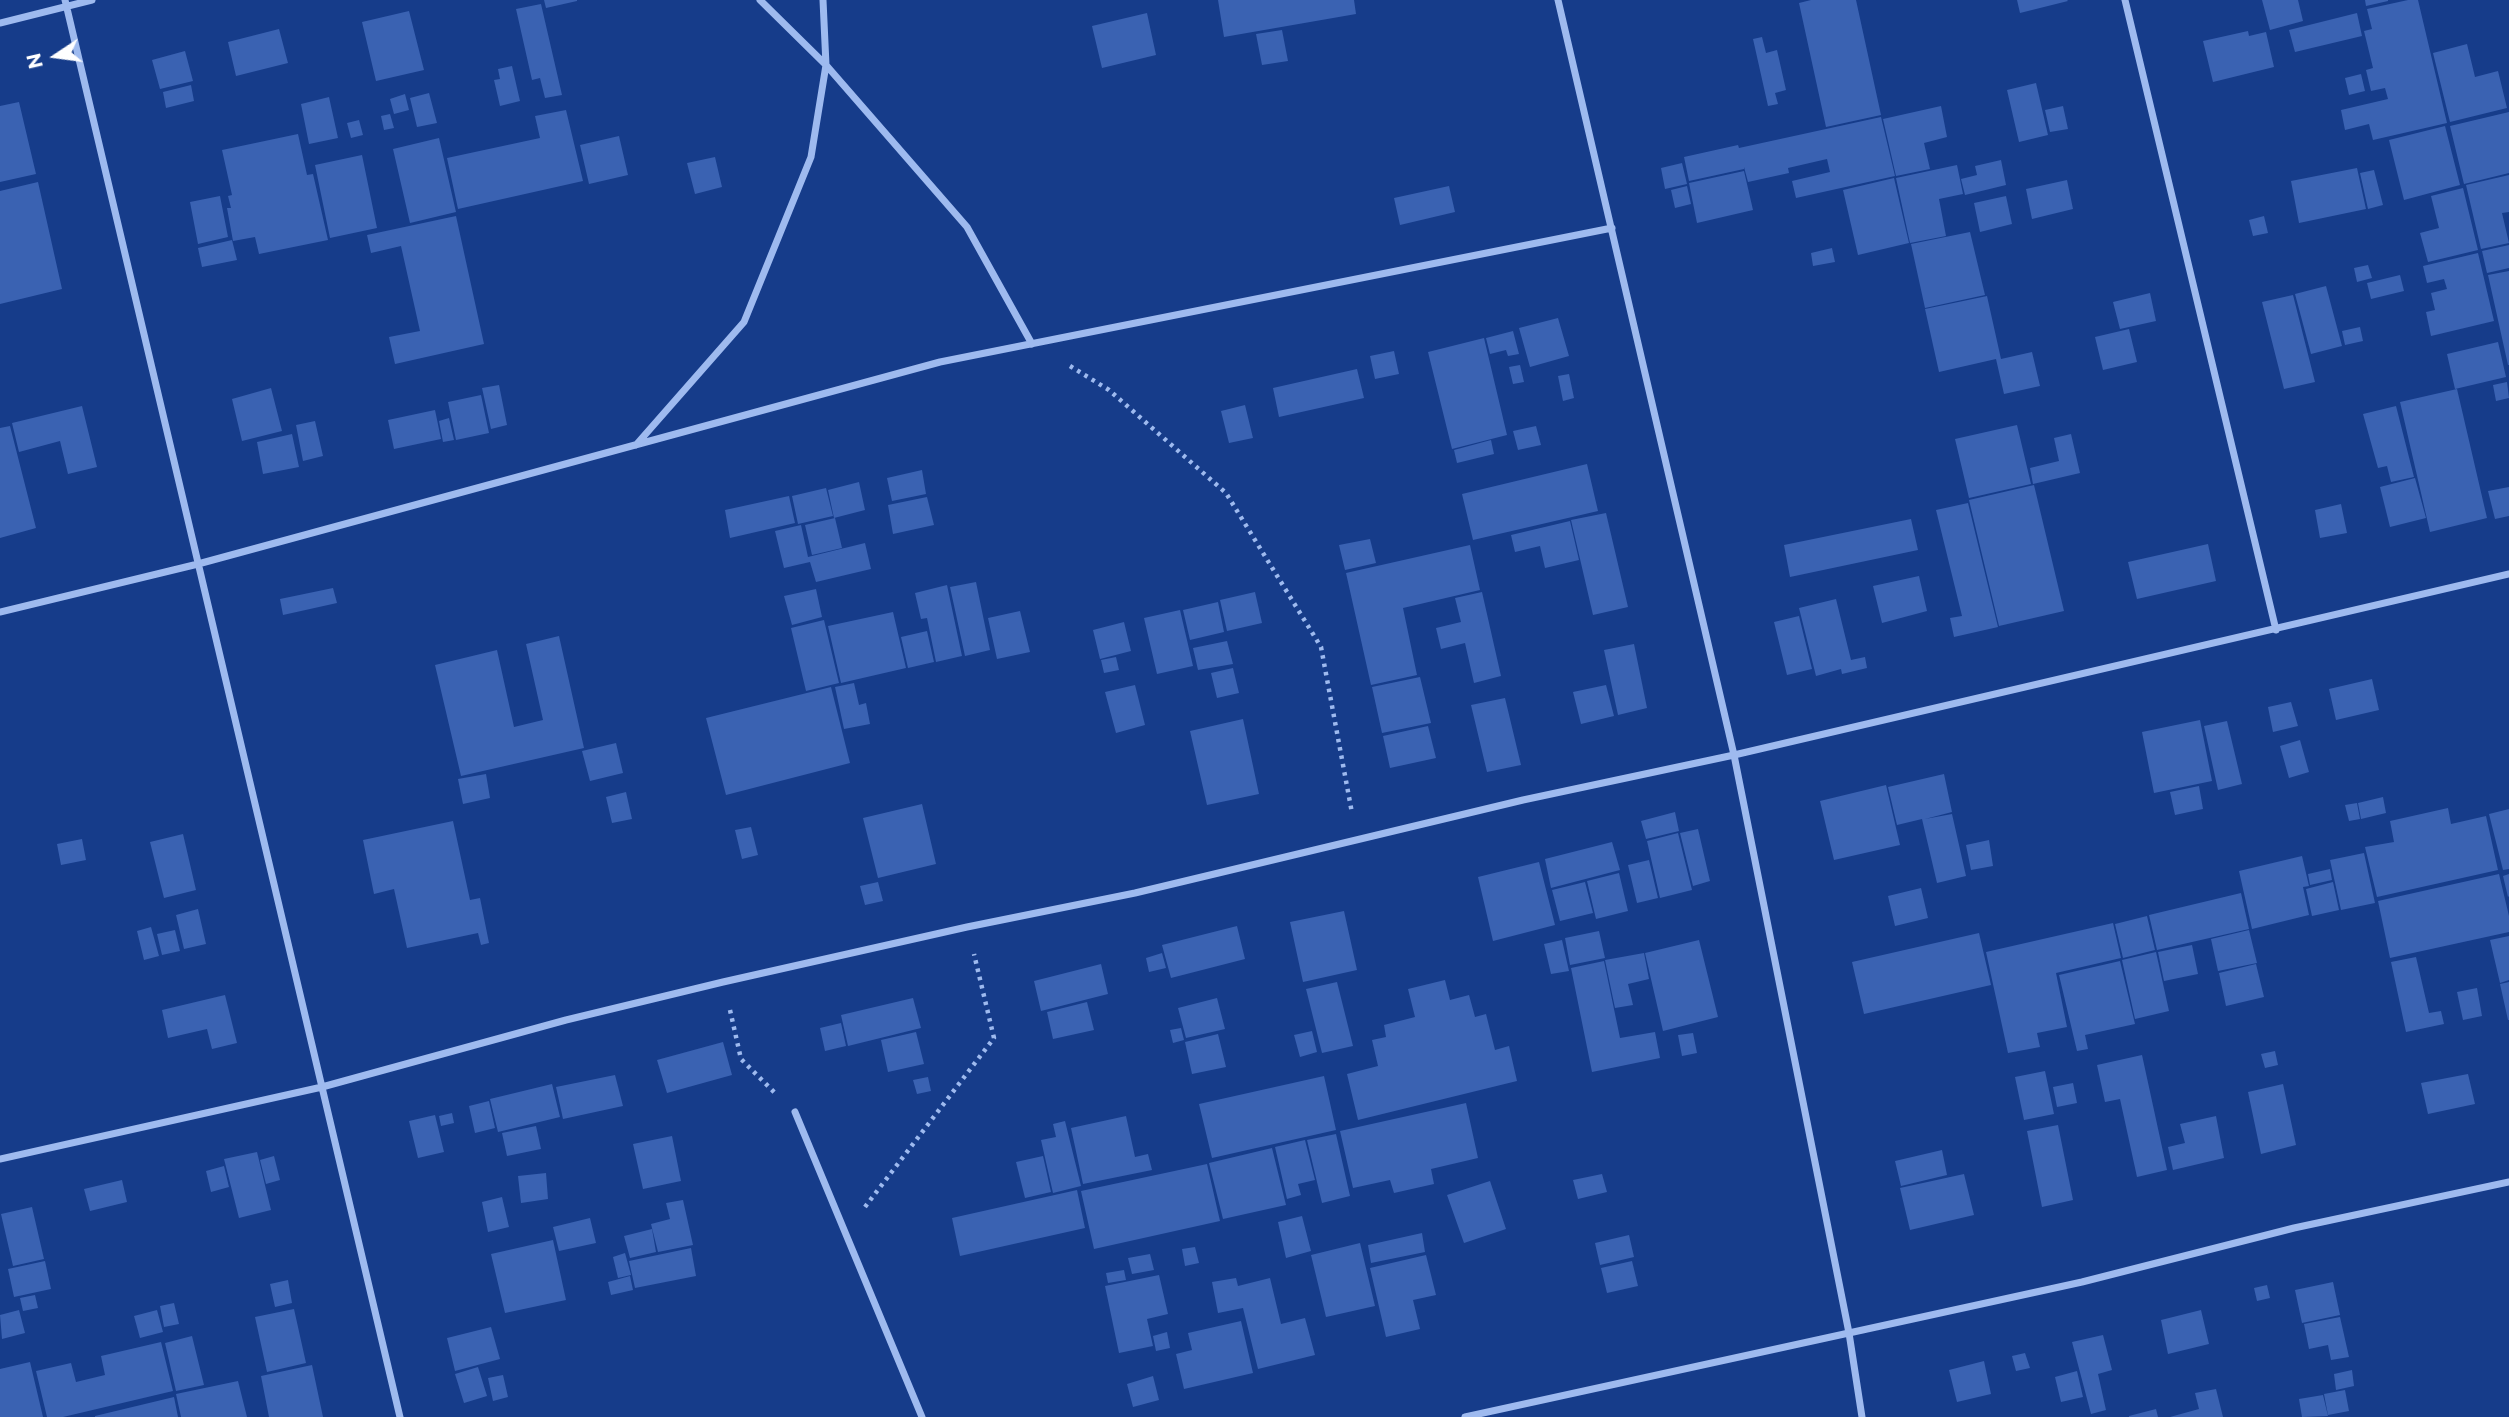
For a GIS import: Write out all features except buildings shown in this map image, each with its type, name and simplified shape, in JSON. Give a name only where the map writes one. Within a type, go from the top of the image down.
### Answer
[{"type":"street","points":[[0,23],[65,3],[92,0]]},
{"type":"street","points":[[760,0],[825,65],[967,227],[1032,344]]},
{"type":"street","points":[[636,445],[744,323],[811,157],[825,65],[823,0]]},
{"type":"street","points":[[1558,0],[1734,755],[1849,1333],[1862,1417]]},
{"type":"street","points":[[2125,0],[2276,630]]},
{"type":"street","points":[[65,3],[400,1417]]},
{"type":"street","points":[[0,612],[198,564],[940,362],[1612,228]]},
{"type":"street","points":[[0,1159],[322,1087],[566,1020],[723,982],[967,927],[1135,893],[1523,800],[1734,755],[2509,575]]},
{"type":"street","points":[[794,1112],[922,1417]]},
{"type":"street","points":[[1465,1417],[2082,1282],[2294,1228],[2509,1182]]},
{"type":"path","points":[[1032,344],[1109,390],[1226,493],[1321,647],[1357,841]]},
{"type":"path","points":[[846,1233],[994,1038],[967,927]]},
{"type":"path","points":[[723,982],[741,1059],[794,1112]]}]
